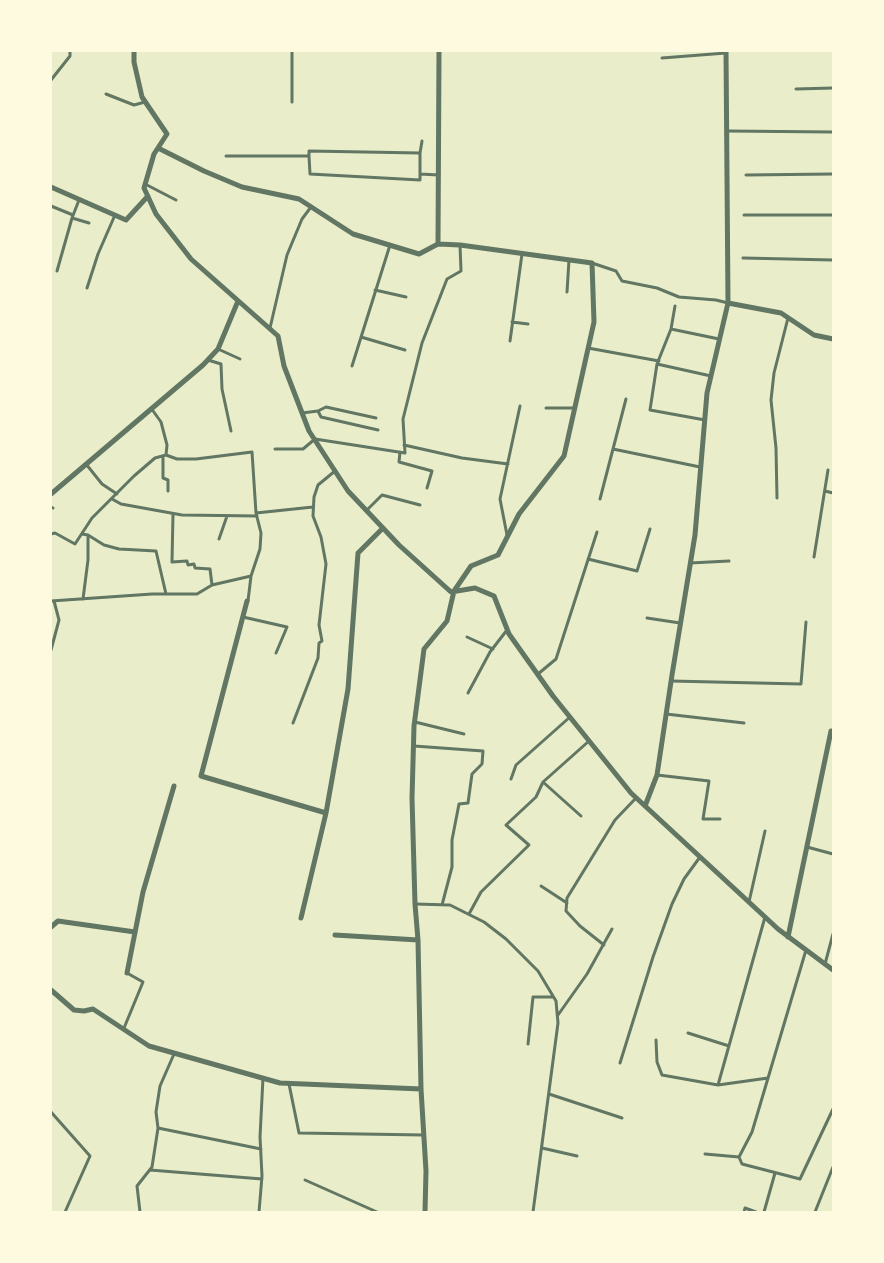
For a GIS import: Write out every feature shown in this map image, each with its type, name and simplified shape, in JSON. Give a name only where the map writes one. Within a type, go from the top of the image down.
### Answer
[{"type":"street","points":[[134,51],[134,62],[142,97],[167,134],[154,154],[144,188],[156,214],[191,260],[278,336],[284,366],[310,431],[348,491],[383,528],[450,592],[475,588],[494,596],[507,629],[538,674],[570,717],[636,798],[765,917],[833,970]]},
{"type":"street","points":[[438,244],[439,51]]},
{"type":"street","points":[[645,806],[657,775],[695,535],[707,392],[728,303],[726,52]]},
{"type":"street","points":[[158,148],[204,172],[242,187],[299,200],[353,234],[419,254],[438,244],[460,245],[592,263],[594,322],[564,456],[519,514],[498,555],[471,566],[454,591],[448,621],[424,649],[414,722],[412,798],[414,904],[418,940],[421,1088],[426,1171],[425,1212]]},
{"type":"street","points":[[51,187],[126,220],[148,196]]},
{"type":"street","points":[[51,494],[208,360],[218,349],[238,301]]},
{"type":"street","points":[[728,303],[781,313],[814,335],[833,340]]},
{"type":"street","points":[[301,918],[326,812],[348,689],[358,553],[383,528]]},
{"type":"street","points":[[248,601],[201,776],[326,812]]},
{"type":"street","points":[[788,936],[831,731]]},
{"type":"street","points":[[127,973],[143,892],[174,786]]},
{"type":"street","points":[[51,927],[58,921],[135,932]]},
{"type":"street","points":[[335,935],[418,940]]},
{"type":"street","points":[[51,990],[74,1010],[84,1011],[93,1009],[149,1046],[280,1083],[421,1088]]},
{"type":"lane","points":[[51,80],[70,56],[70,51]]},
{"type":"lane","points":[[292,51],[292,102]]},
{"type":"lane","points":[[662,58],[726,52]]},
{"type":"lane","points":[[796,89],[833,88]]},
{"type":"lane","points":[[106,94],[134,105],[146,102]]},
{"type":"lane","points":[[727,131],[833,132]]},
{"type":"lane","points":[[420,153],[309,151],[310,174],[420,180],[422,142]]},
{"type":"lane","points":[[226,156],[309,156]]},
{"type":"lane","points":[[420,174],[439,175]]},
{"type":"lane","points":[[746,175],[833,174]]},
{"type":"lane","points":[[145,184],[176,200]]},
{"type":"lane","points":[[57,271],[72,216],[79,199]]},
{"type":"lane","points":[[51,206],[89,223]]},
{"type":"lane","points":[[270,329],[286,255],[302,219],[311,207]]},
{"type":"lane","points":[[87,288],[98,254],[116,215]]},
{"type":"lane","points":[[744,215],[833,215]]},
{"type":"lane","points":[[352,366],[390,245]]},
{"type":"lane","points":[[275,450],[303,449],[315,439],[404,453],[403,419],[422,343],[446,279],[461,272],[460,245]]},
{"type":"lane","points":[[510,341],[522,254]]},
{"type":"lane","points":[[744,258],[833,260]]},
{"type":"lane","points":[[567,292],[569,260]]},
{"type":"lane","points":[[592,263],[616,271],[622,281],[658,288],[679,297],[716,300],[728,303]]},
{"type":"lane","points":[[375,290],[406,297]]},
{"type":"lane","points":[[675,306],[671,328],[658,362],[650,410],[705,420]]},
{"type":"lane","points":[[776,498],[776,448],[772,400],[774,374],[788,318]]},
{"type":"lane","points":[[512,322],[528,324]]},
{"type":"lane","points":[[671,328],[720,339]]},
{"type":"lane","points":[[360,337],[405,350]]},
{"type":"lane","points":[[588,348],[658,362],[711,376]]},
{"type":"lane","points":[[218,349],[240,359]]},
{"type":"lane","points":[[208,360],[221,364],[222,389],[231,431]]},
{"type":"lane","points":[[600,499],[626,400]]},
{"type":"lane","points":[[302,412],[318,411],[326,406],[376,418]]},
{"type":"lane","points":[[508,536],[500,499],[520,406]]},
{"type":"lane","points":[[152,408],[161,422],[167,444],[164,456],[163,478],[168,480],[168,491]]},
{"type":"lane","points":[[546,408],[575,408]]},
{"type":"lane","points":[[318,411],[321,417],[378,430]]},
{"type":"lane","points":[[404,445],[462,458],[508,464]]},
{"type":"lane","points":[[613,449],[701,467]]},
{"type":"lane","points":[[51,534],[55,533],[75,544],[92,518],[155,458],[164,456],[196,459],[252,452],[256,514],[261,533],[260,549],[251,576],[248,601]]},
{"type":"lane","points":[[400,452],[399,462],[432,471],[427,488]]},
{"type":"lane","points":[[86,464],[102,484],[117,494]]},
{"type":"lane","points":[[814,557],[828,470]]},
{"type":"lane","points":[[293,723],[318,658],[319,643],[322,641],[319,625],[326,564],[321,537],[313,516],[314,497],[318,485],[335,471]]},
{"type":"lane","points":[[825,491],[833,493]]},
{"type":"lane","points":[[366,510],[382,495],[420,505]]},
{"type":"lane","points":[[112,499],[121,504],[172,514],[227,516],[313,507]]},
{"type":"lane","points":[[172,514],[172,562],[187,561],[188,565],[194,564],[195,568],[210,569],[212,585]]},
{"type":"lane","points":[[219,539],[227,516]]},
{"type":"lane","points":[[588,559],[637,571],[650,529]]},
{"type":"lane","points":[[538,674],[556,659],[597,532]]},
{"type":"lane","points":[[82,534],[88,535],[104,545],[119,549],[156,551],[166,594]]},
{"type":"lane","points":[[83,599],[88,560],[88,535]]},
{"type":"lane","points":[[690,563],[729,561]]},
{"type":"lane","points":[[51,650],[59,620],[53,601],[166,594],[197,594],[212,585],[251,576]]},
{"type":"lane","points":[[244,617],[287,627],[276,653]]},
{"type":"lane","points":[[647,618],[680,623]]},
{"type":"lane","points":[[671,681],[801,684],[806,622]]},
{"type":"lane","points":[[468,693],[493,649],[507,629]]},
{"type":"lane","points":[[467,637],[493,649]]},
{"type":"lane","points":[[666,714],[744,723]]},
{"type":"lane","points":[[511,779],[516,766],[570,717]]},
{"type":"lane","points":[[414,722],[464,734]]},
{"type":"lane","points":[[469,914],[481,892],[529,845],[506,825],[536,797],[543,782],[589,741]]},
{"type":"lane","points":[[414,746],[483,751],[482,764],[472,774],[468,803],[459,804],[452,840],[452,866],[442,905]]},
{"type":"lane","points":[[657,775],[709,781],[703,819],[720,819]]},
{"type":"lane","points":[[543,782],[581,816]]},
{"type":"lane","points":[[604,944],[580,926],[566,911],[567,898],[615,820],[636,798]]},
{"type":"lane","points":[[749,902],[765,831]]},
{"type":"lane","points":[[807,847],[833,854]]},
{"type":"lane","points":[[620,1063],[653,957],[672,904],[684,879],[700,857]]},
{"type":"lane","points":[[541,886],[567,903]]},
{"type":"lane","points":[[414,904],[450,905],[484,922],[506,939],[538,971],[556,1001],[558,1023],[533,1212]]},
{"type":"lane","points":[[718,1085],[765,917]]},
{"type":"lane","points":[[558,1016],[587,974],[612,929]]},
{"type":"lane","points":[[825,964],[833,934]]},
{"type":"lane","points":[[739,1157],[752,1132],[806,950]]},
{"type":"lane","points":[[123,1029],[143,982],[127,973]]},
{"type":"lane","points":[[528,1044],[533,998],[554,997]]},
{"type":"lane","points":[[688,1033],[729,1046]]},
{"type":"lane","points":[[656,1040],[657,1062],[662,1075],[718,1085],[768,1078]]},
{"type":"lane","points":[[140,1212],[137,1186],[152,1167],[158,1128],[156,1112],[160,1086],[174,1054]]},
{"type":"lane","points":[[259,1212],[262,1179],[263,1078]]},
{"type":"lane","points":[[289,1083],[299,1133],[424,1135]]},
{"type":"lane","points":[[548,1094],[622,1118]]},
{"type":"lane","points":[[739,1157],[742,1164],[800,1179],[833,1109]]},
{"type":"lane","points":[[51,1112],[90,1156],[65,1212]]},
{"type":"lane","points":[[828,1120],[833,1122]]},
{"type":"lane","points":[[158,1128],[261,1149]]},
{"type":"lane","points":[[542,1148],[577,1156]]},
{"type":"lane","points":[[705,1154],[739,1157]]},
{"type":"lane","points":[[815,1212],[833,1167]]},
{"type":"lane","points":[[150,1170],[262,1179]]},
{"type":"lane","points":[[764,1212],[775,1172]]},
{"type":"lane","points":[[305,1180],[377,1212]]},
{"type":"lane","points":[[744,1212],[745,1208],[756,1212]]}]
